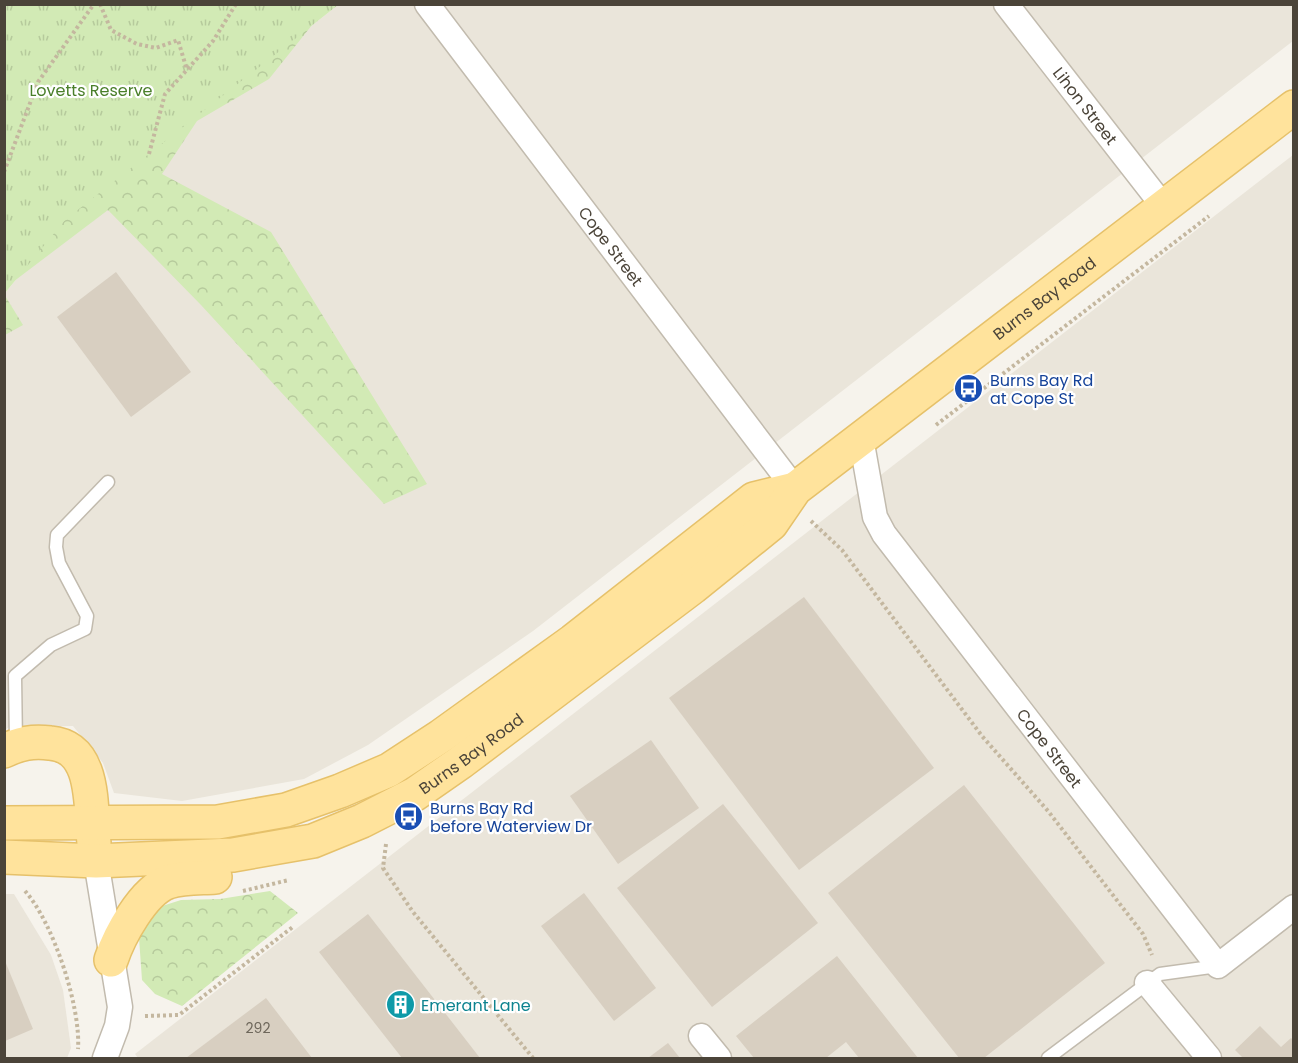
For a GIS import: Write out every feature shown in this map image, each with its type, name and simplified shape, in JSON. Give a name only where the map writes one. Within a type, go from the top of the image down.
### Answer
[{"type":"main road","name":"Burns Bay Road","points":[[4,857],[96,861],[233,855],[313,841],[362,821],[415,794],[461,762],[693,587],[771,524],[795,489],[1293,107]]},
{"type":"main road","name":"Burns Bay Road","points":[[4,824],[218,822],[254,817],[297,806],[389,770],[573,641],[754,499],[795,489]]},
{"type":"main road","points":[[10,748],[26,742],[61,744],[76,753],[85,770],[96,861]]},
{"type":"main road","points":[[111,960],[116,943],[133,917],[146,900],[165,883],[252,874],[271,866],[313,841]]},
{"type":"street","name":"Cope Street","points":[[427,4],[795,489]]},
{"type":"street","name":"Lihon Street","points":[[1006,4],[1164,207]]},
{"type":"street","name":"Cope Street","points":[[861,438],[875,517],[884,534],[1218,966]]},
{"type":"street","points":[[96,861],[118,993],[119,1017],[105,1059]]},
{"type":"street","points":[[1218,966],[1293,907]]},
{"type":"street","points":[[1153,978],[1209,1059]]},
{"type":"street","points":[[701,1036],[719,1059]]},
{"type":"lane","points":[[10,748],[15,676],[51,645],[85,629],[87,616],[59,563],[56,548],[57,535],[108,482]]},
{"type":"lane","points":[[1048,1059],[1153,978],[1218,966]]},
{"type":"path","points":[[4,172],[38,82],[94,4]]},
{"type":"path","points":[[99,4],[111,30],[137,44],[156,48],[178,40],[187,71]]},
{"type":"path","points":[[149,154],[165,94],[213,41],[236,4]]},
{"type":"path","points":[[934,426],[1210,215]]},
{"type":"path","points":[[810,520],[842,550],[982,736],[1061,828],[1143,934],[1153,978]]},
{"type":"path","points":[[387,840],[383,868],[413,912],[532,1059]]},
{"type":"path","points":[[239,892],[297,876]]},
{"type":"path","points":[[23,889],[39,906],[56,944],[71,1000],[78,1041],[77,1059]]},
{"type":"path","points":[[145,1016],[179,1015],[294,926]]},
{"type":"path","points":[[144,1008],[144,1023]]},
{"type":"shaded area","points":[[338,5],[1293,5],[1293,41],[533,631],[368,745],[304,779],[182,801],[114,793],[103,763],[73,726],[9,727],[5,730],[5,293],[65,220]]},
{"type":"shaded area","points":[[1293,155],[1293,1058],[138,1058],[135,1054]]},
{"type":"shaded area","points":[[5,894],[14,894],[51,955],[63,990],[71,1048],[67,1058],[5,1058]]},
{"type":"green space","name":"Lovetts Reserve","points":[[5,4],[338,5],[65,220],[5,293]]},
{"type":"green space","points":[[5,5],[328,5],[269,79],[197,121],[162,174],[271,232],[427,484],[384,504],[201,305],[108,210],[5,288]]},
{"type":"green space","points":[[4,294],[23,325],[5,335],[4,335]]},
{"type":"green space","points":[[270,891],[298,913],[182,1006],[155,994],[142,980],[139,938],[159,907],[181,900],[220,899]]},
{"type":"building","points":[[116,272],[191,372],[131,417],[57,317]]},
{"type":"building","points":[[804,597],[934,768],[799,870],[669,698]]},
{"type":"building","points":[[651,740],[699,808],[618,864],[570,796]]},
{"type":"building","points":[[964,785],[1105,963],[984,1058],[959,1058],[828,893]]},
{"type":"building","points":[[723,804],[818,923],[712,1007],[617,888]]},
{"type":"building","points":[[584,893],[656,988],[614,1021],[541,926]]},
{"type":"building","name":"Emerant Lane","points":[[368,914],[480,1058],[402,1058],[319,952]]},
{"type":"building","points":[[837,956],[918,1058],[859,1058],[846,1042],[826,1058],[754,1058],[736,1036]]},
{"type":"building","points":[[5,961],[33,1029],[5,1041]]},
{"type":"building","points":[[266,998],[312,1058],[186,1058]]},
{"type":"building","points":[[1260,1026],[1281,1047],[1291,1038],[1294,1041],[1294,1058],[1243,1058],[1235,1050]]},
{"type":"building","points":[[668,1043],[680,1058],[648,1058]]},
{"type":"place","name":"Burns Bay Rd at Cope St","points":[[969,389]]},
{"type":"place","name":"Burns Bay Rd before Waterview Dr","points":[[409,817]]},
{"type":"place","name":"Emerant Lane","points":[[400,1005]]}]
